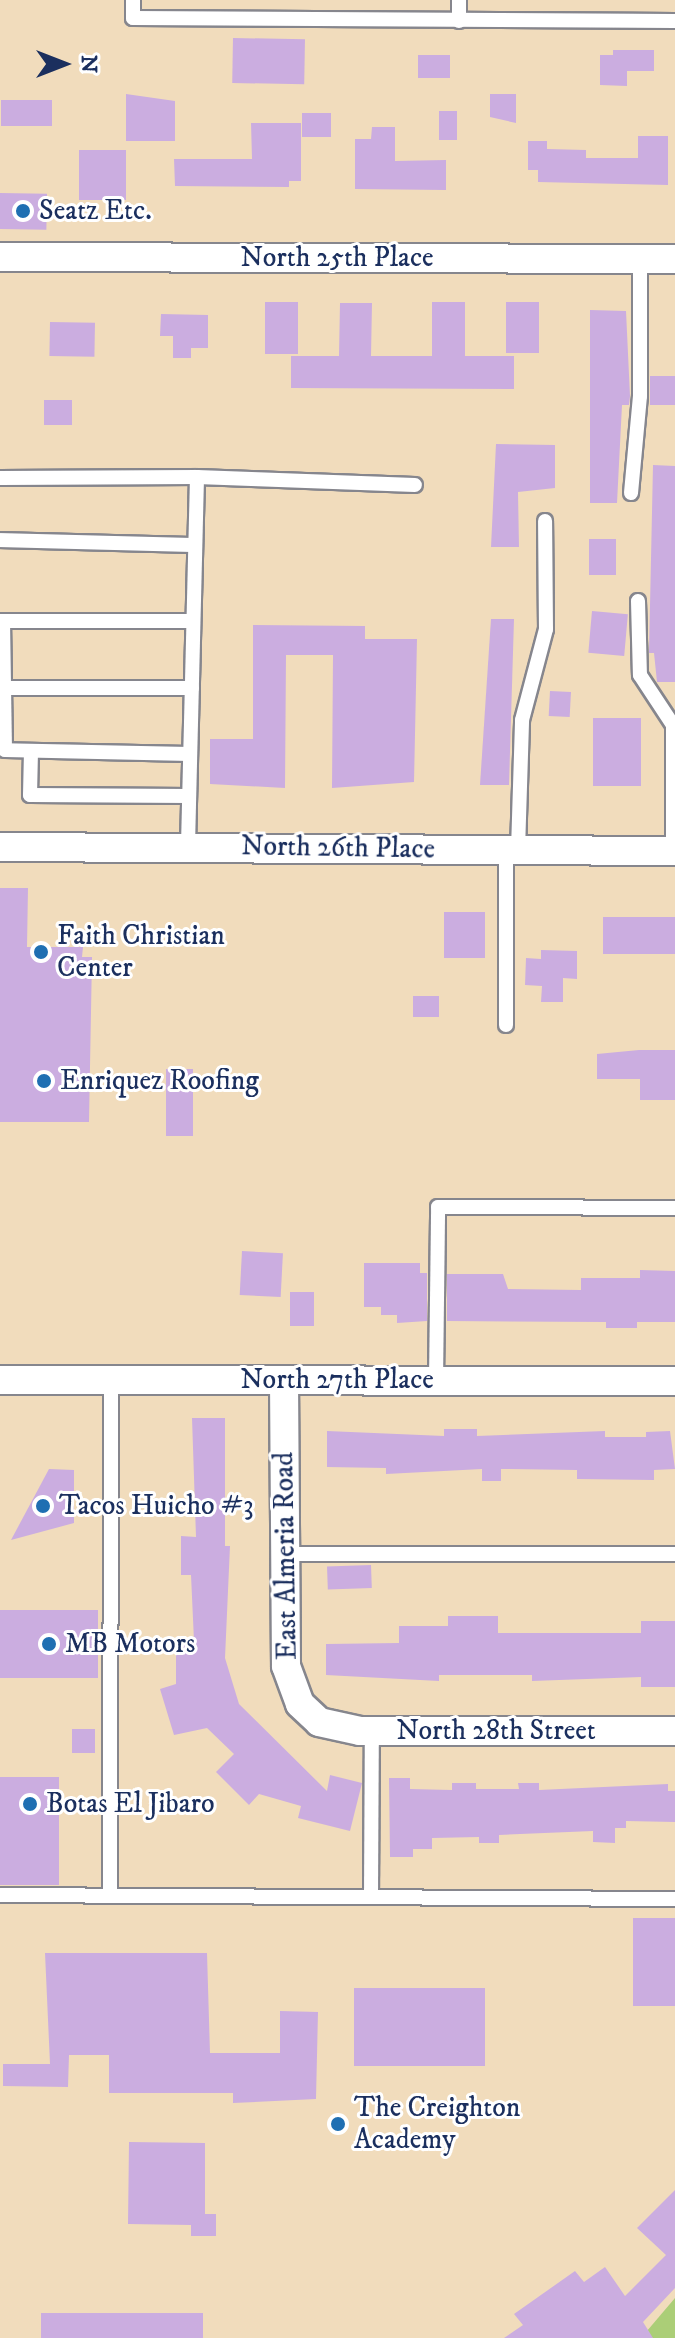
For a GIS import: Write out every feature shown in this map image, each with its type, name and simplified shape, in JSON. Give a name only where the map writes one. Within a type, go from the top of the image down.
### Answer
[{"type":"street","name":"North 25th Place","points":[[0,257],[675,259]]},
{"type":"street","name":"North 26th Place","points":[[0,847],[674,851]]},
{"type":"street","name":"North 27th Place","points":[[0,1380],[675,1381]]},
{"type":"street","name":"East Almeria Road","points":[[284,1380],[286,1666],[300,1704],[319,1722]]},
{"type":"street","name":"North 28th Street","points":[[319,1722],[340,1730],[372,1731],[675,1731]]},
{"type":"lane","points":[[133,0],[133,18],[675,21]]},
{"type":"lane","points":[[459,0],[459,21]]},
{"type":"lane","points":[[631,493],[640,396],[640,259]]},
{"type":"lane","points":[[188,847],[197,477]]},
{"type":"lane","points":[[0,478],[197,477],[415,485]]},
{"type":"lane","points":[[506,1025],[512,850],[522,720],[546,629],[545,521]]},
{"type":"lane","points":[[0,540],[195,545]]},
{"type":"lane","points":[[638,601],[640,675],[673,725],[674,851]]},
{"type":"lane","points":[[190,754],[5,750],[2,621],[193,621]]},
{"type":"lane","points":[[4,688],[192,688]]},
{"type":"lane","points":[[31,751],[30,795],[189,796]]},
{"type":"lane","points":[[436,1381],[438,1207],[675,1208]]},
{"type":"lane","points":[[110,1896],[111,1380]]},
{"type":"lane","points":[[285,1554],[675,1554]]},
{"type":"lane","points":[[371,1897],[372,1731]]},
{"type":"lane","points":[[0,1895],[675,1899]]},
{"type":"green space","points":[[675,2298],[675,2338],[641,2338]]},
{"type":"building","points":[[233,38],[305,39],[304,84],[232,83]]},
{"type":"building","points":[[613,50],[654,50],[654,71],[627,71],[627,86],[600,85],[600,55],[613,55]]},
{"type":"building","points":[[418,55],[450,55],[450,78],[418,78]]},
{"type":"building","points":[[126,94],[175,101],[175,141],[126,141]]},
{"type":"building","points":[[490,94],[516,94],[516,123],[490,117]]},
{"type":"building","points":[[1,100],[52,100],[52,126],[1,126]]},
{"type":"building","points":[[439,111],[457,111],[457,140],[439,140]]},
{"type":"building","points":[[302,113],[331,113],[331,137],[302,137]]},
{"type":"building","points":[[251,123],[301,123],[301,181],[289,181],[289,187],[175,186],[174,159],[252,159]]},
{"type":"building","points":[[372,127],[395,127],[395,161],[446,160],[446,190],[355,189],[355,139],[371,139]]},
{"type":"building","points":[[638,136],[668,136],[668,185],[538,182],[538,170],[528,170],[528,141],[547,141],[547,149],[586,150],[586,158],[638,158]]},
{"type":"building","points":[[79,150],[126,150],[126,200],[79,200]]},
{"type":"building","name":"Seatz Etc.","points":[[0,193],[47,194],[46,230],[0,229]]},
{"type":"building","points":[[265,302],[298,302],[298,354],[265,354]]},
{"type":"building","points":[[432,302],[465,302],[465,356],[514,356],[514,389],[291,388],[291,356],[339,356],[340,303],[372,303],[371,356],[432,356]]},
{"type":"building","points":[[506,302],[539,302],[539,353],[506,353]]},
{"type":"building","points":[[590,310],[626,311],[630,396],[629,405],[622,405],[617,503],[590,503]]},
{"type":"building","points":[[161,314],[208,315],[208,348],[191,348],[191,358],[173,358],[173,336],[160,336]]},
{"type":"building","points":[[50,322],[95,323],[94,357],[49,356]]},
{"type":"building","points":[[650,376],[675,376],[675,405],[650,405]]},
{"type":"building","points":[[44,400],[72,400],[72,425],[44,425]]},
{"type":"building","points":[[496,444],[555,445],[555,488],[518,492],[519,547],[491,547]]},
{"type":"building","points":[[653,465],[675,466],[675,682],[657,682],[654,653],[649,653]]},
{"type":"building","points":[[589,539],[616,539],[616,575],[589,575]]},
{"type":"building","points":[[592,611],[628,614],[624,656],[588,653]]},
{"type":"building","points":[[491,619],[514,619],[509,785],[480,785]]},
{"type":"building","points":[[253,625],[365,626],[365,639],[417,639],[414,782],[332,788],[333,655],[286,655],[285,788],[210,784],[210,739],[253,739]]},
{"type":"building","points":[[550,691],[571,692],[570,717],[549,716]]},
{"type":"building","points":[[593,718],[641,718],[641,786],[593,786]]},
{"type":"building","points":[[0,888],[28,888],[27,947],[83,947],[82,957],[92,957],[89,1122],[0,1122]]},
{"type":"building","points":[[444,912],[485,912],[485,958],[444,958]]},
{"type":"building","points":[[603,917],[675,917],[675,954],[603,954]]},
{"type":"building","points":[[541,950],[577,951],[577,979],[563,978],[563,1002],[541,1002],[542,986],[525,985],[526,958],[541,959]]},
{"type":"building","points":[[413,996],[439,996],[439,1017],[413,1017]]},
{"type":"building","points":[[675,1050],[675,1100],[640,1100],[640,1079],[597,1079],[597,1054]]},
{"type":"building","points":[[166,1069],[193,1069],[193,1136],[166,1136]]},
{"type":"building","points":[[242,1251],[283,1253],[281,1297],[240,1295]]},
{"type":"building","points":[[364,1263],[420,1263],[420,1273],[427,1273],[427,1321],[397,1323],[397,1315],[381,1315],[381,1307],[364,1307]]},
{"type":"building","points":[[640,1270],[675,1271],[675,1322],[637,1322],[637,1328],[606,1328],[606,1322],[447,1321],[447,1274],[503,1274],[508,1289],[581,1290],[581,1278],[640,1278]]},
{"type":"building","points":[[290,1292],[314,1292],[314,1326],[290,1326]]},
{"type":"building","points":[[192,1418],[225,1418],[225,1546],[230,1546],[225,1658],[239,1704],[327,1791],[330,1775],[362,1783],[350,1831],[298,1818],[301,1806],[259,1794],[249,1805],[216,1772],[234,1754],[207,1728],[174,1735],[160,1689],[176,1684],[176,1641],[194,1641],[191,1575],[181,1575],[181,1536],[196,1537]]},
{"type":"building","points":[[444,1429],[477,1429],[477,1436],[605,1431],[605,1437],[646,1437],[646,1432],[670,1431],[675,1469],[654,1470],[654,1480],[577,1479],[577,1470],[501,1469],[501,1481],[482,1481],[482,1469],[386,1474],[386,1468],[327,1467],[327,1431],[444,1436]]},
{"type":"building","name":"Tacos Huicho #3","points":[[49,1469],[74,1470],[74,1523],[11,1540]]},
{"type":"building","points":[[371,1565],[372,1588],[328,1590],[327,1567]]},
{"type":"building","name":"MB Motors","points":[[0,1610],[98,1610],[98,1678],[0,1678]]},
{"type":"building","points":[[448,1616],[498,1616],[498,1633],[641,1633],[641,1621],[675,1621],[675,1687],[641,1687],[641,1677],[532,1681],[532,1675],[439,1675],[439,1681],[326,1675],[326,1644],[399,1643],[399,1626],[448,1626]]},
{"type":"building","points":[[72,1729],[95,1729],[95,1753],[72,1753]]},
{"type":"building","points":[[0,1777],[59,1777],[59,1885],[0,1885]]},
{"type":"building","points":[[389,1778],[410,1778],[410,1789],[452,1790],[452,1783],[476,1783],[476,1789],[519,1789],[518,1783],[539,1783],[539,1790],[668,1784],[668,1791],[675,1791],[675,1822],[626,1821],[626,1828],[615,1828],[615,1843],[593,1842],[593,1831],[499,1835],[499,1843],[479,1843],[479,1837],[432,1838],[432,1849],[413,1849],[413,1857],[390,1857]]},
{"type":"building","points":[[633,1918],[675,1918],[675,2006],[633,2006]]},
{"type":"building","points":[[45,1953],[207,1953],[210,2053],[280,2053],[280,2011],[318,2012],[316,2099],[233,2103],[233,2093],[109,2093],[109,2055],[69,2055],[68,2087],[3,2086],[3,2064],[50,2064]]},
{"type":"building","points":[[354,1988],[485,1988],[485,2066],[354,2066]]},
{"type":"building","points":[[129,2142],[205,2143],[205,2214],[216,2214],[216,2236],[191,2236],[191,2225],[128,2224]]},
{"type":"building","points":[[675,2190],[675,2288],[643,2322],[653,2338],[504,2338],[523,2325],[514,2314],[575,2271],[584,2282],[605,2267],[625,2296],[666,2255],[637,2228]]},
{"type":"building","points":[[41,2313],[203,2313],[203,2338],[41,2338]]},
{"type":"place","name":"Seatz Etc.","points":[[23,211]]},
{"type":"place","name":"Faith Christian Center","points":[[41,952]]},
{"type":"place","name":"Enriquez Roofing","points":[[44,1081]]},
{"type":"place","name":"Tacos Huicho #3","points":[[43,1506]]},
{"type":"place","name":"MB Motors","points":[[49,1644]]},
{"type":"place","name":"Botas El Jibaro","points":[[30,1804]]},
{"type":"place","name":"The Creighton Academy","points":[[338,2124]]}]
